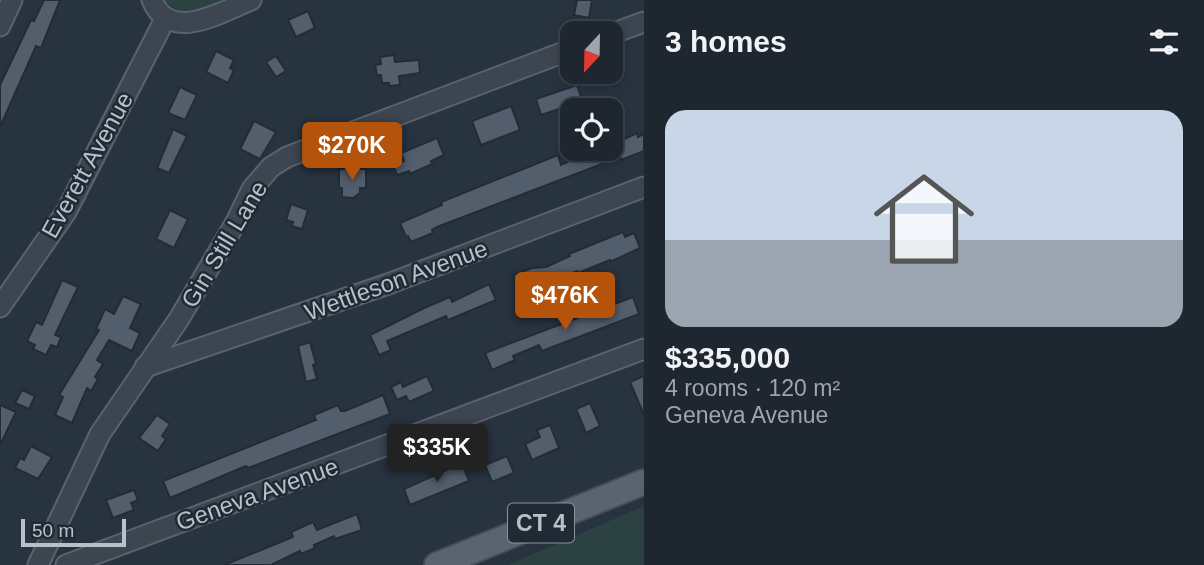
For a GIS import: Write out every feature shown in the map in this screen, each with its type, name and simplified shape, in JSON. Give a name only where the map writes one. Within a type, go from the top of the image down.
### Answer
[{"type":"main road","name":"CT 4","points":[[437,565],[644,482]]},
{"type":"street","points":[[0,26],[12,0]]},
{"type":"street","points":[[152,0],[156,10],[165,19],[177,23],[208,18],[251,0]]},
{"type":"street","name":"Everett Avenue","points":[[0,307],[66,212],[165,19]]},
{"type":"street","points":[[623,30],[644,22]]},
{"type":"street","name":"Gin Still Lane","points":[[38,565],[100,434],[185,309],[236,222],[252,189],[271,167],[287,157],[560,54]]},
{"type":"street","name":"Wettleson Avenue","points":[[145,368],[388,284],[644,187]]},
{"type":"street","name":"Geneva Avenue","points":[[66,565],[644,349]]},
{"type":"green space","points":[[162,0],[233,0],[187,16]]},
{"type":"green space","points":[[644,506],[644,565],[508,565]]},
{"type":"building","points":[[44,0],[60,0],[41,48],[36,46],[0,127],[0,85],[31,20],[34,21]]},
{"type":"building","points":[[577,0],[592,0],[589,18],[574,15]]},
{"type":"building","points":[[308,11],[315,28],[296,37],[288,20]]},
{"type":"building","points":[[216,51],[234,60],[230,68],[234,70],[228,83],[206,72]]},
{"type":"building","points":[[394,55],[395,62],[419,60],[420,73],[399,76],[400,85],[389,86],[389,83],[382,83],[375,65],[381,64],[380,57]]},
{"type":"building","points":[[276,56],[286,71],[276,77],[266,62]]},
{"type":"building","points":[[577,85],[581,97],[560,98],[560,109],[541,115],[536,99]]},
{"type":"building","points":[[180,87],[197,95],[185,120],[168,113]]},
{"type":"building","points":[[511,106],[520,130],[481,145],[472,121]]},
{"type":"building","points":[[254,121],[276,132],[260,159],[240,149]]},
{"type":"building","points":[[173,129],[187,136],[169,173],[157,168]]},
{"type":"building","points":[[637,133],[638,137],[644,134],[644,151],[623,159],[623,140]]},
{"type":"building","points":[[437,138],[444,155],[410,174],[409,171],[397,175],[393,165],[404,161],[401,153]]},
{"type":"building","points":[[558,155],[561,165],[570,161],[610,161],[437,227],[432,230],[433,233],[411,242],[400,223],[442,205],[441,202]]},
{"type":"building","points":[[339,169],[366,169],[366,188],[360,188],[360,193],[353,198],[342,197]]},
{"type":"building","points":[[291,204],[308,210],[302,229],[292,226],[293,222],[286,220]]},
{"type":"building","points":[[170,210],[188,219],[174,248],[156,239]]},
{"type":"building","points":[[623,232],[625,237],[634,233],[640,248],[610,262],[578,273],[577,271],[520,294],[513,275],[532,268],[546,267],[570,256],[569,254]]},
{"type":"building","points":[[62,280],[78,287],[55,335],[61,337],[57,347],[51,345],[46,355],[33,349],[35,345],[27,341],[36,322],[42,325]]},
{"type":"building","points":[[489,284],[496,300],[448,320],[446,316],[387,341],[391,350],[379,355],[370,335],[424,308],[450,297],[452,302]]},
{"type":"building","points":[[123,296],[141,304],[130,328],[140,333],[132,351],[109,340],[97,360],[103,364],[95,377],[98,379],[91,391],[87,388],[72,423],[55,415],[63,397],[59,395],[99,330],[96,329],[105,309],[114,314]]},
{"type":"building","points":[[633,297],[639,314],[542,351],[539,345],[513,356],[515,360],[492,370],[485,353]]},
{"type":"building","points":[[310,342],[317,379],[306,382],[298,346]]},
{"type":"building","points":[[427,376],[434,391],[409,402],[406,396],[397,400],[391,387],[401,382],[403,387]]},
{"type":"building","points":[[644,376],[644,415],[630,382]]},
{"type":"building","points":[[22,390],[35,396],[29,409],[15,403]]},
{"type":"building","points":[[383,395],[390,414],[248,468],[246,466],[170,498],[163,481],[316,420],[314,415],[338,405],[341,411],[345,411]]},
{"type":"building","points":[[590,403],[600,426],[586,433],[576,409]]},
{"type":"building","points":[[0,405],[16,412],[0,445]]},
{"type":"building","points":[[157,415],[170,424],[162,436],[166,439],[158,451],[139,438]]},
{"type":"building","points":[[550,425],[559,448],[532,460],[525,444],[540,437],[537,430]]},
{"type":"building","points":[[31,446],[52,457],[38,479],[15,468],[20,458],[24,460]]},
{"type":"building","points":[[507,456],[514,473],[492,482],[485,465]]},
{"type":"building","points":[[462,463],[469,481],[410,505],[404,489]]},
{"type":"building","points":[[134,490],[138,500],[131,503],[134,510],[113,518],[106,500]]},
{"type":"building","points":[[357,514],[362,530],[335,539],[334,536],[301,554],[300,551],[271,565],[224,565],[293,537],[291,532],[313,522],[317,530]]}]
